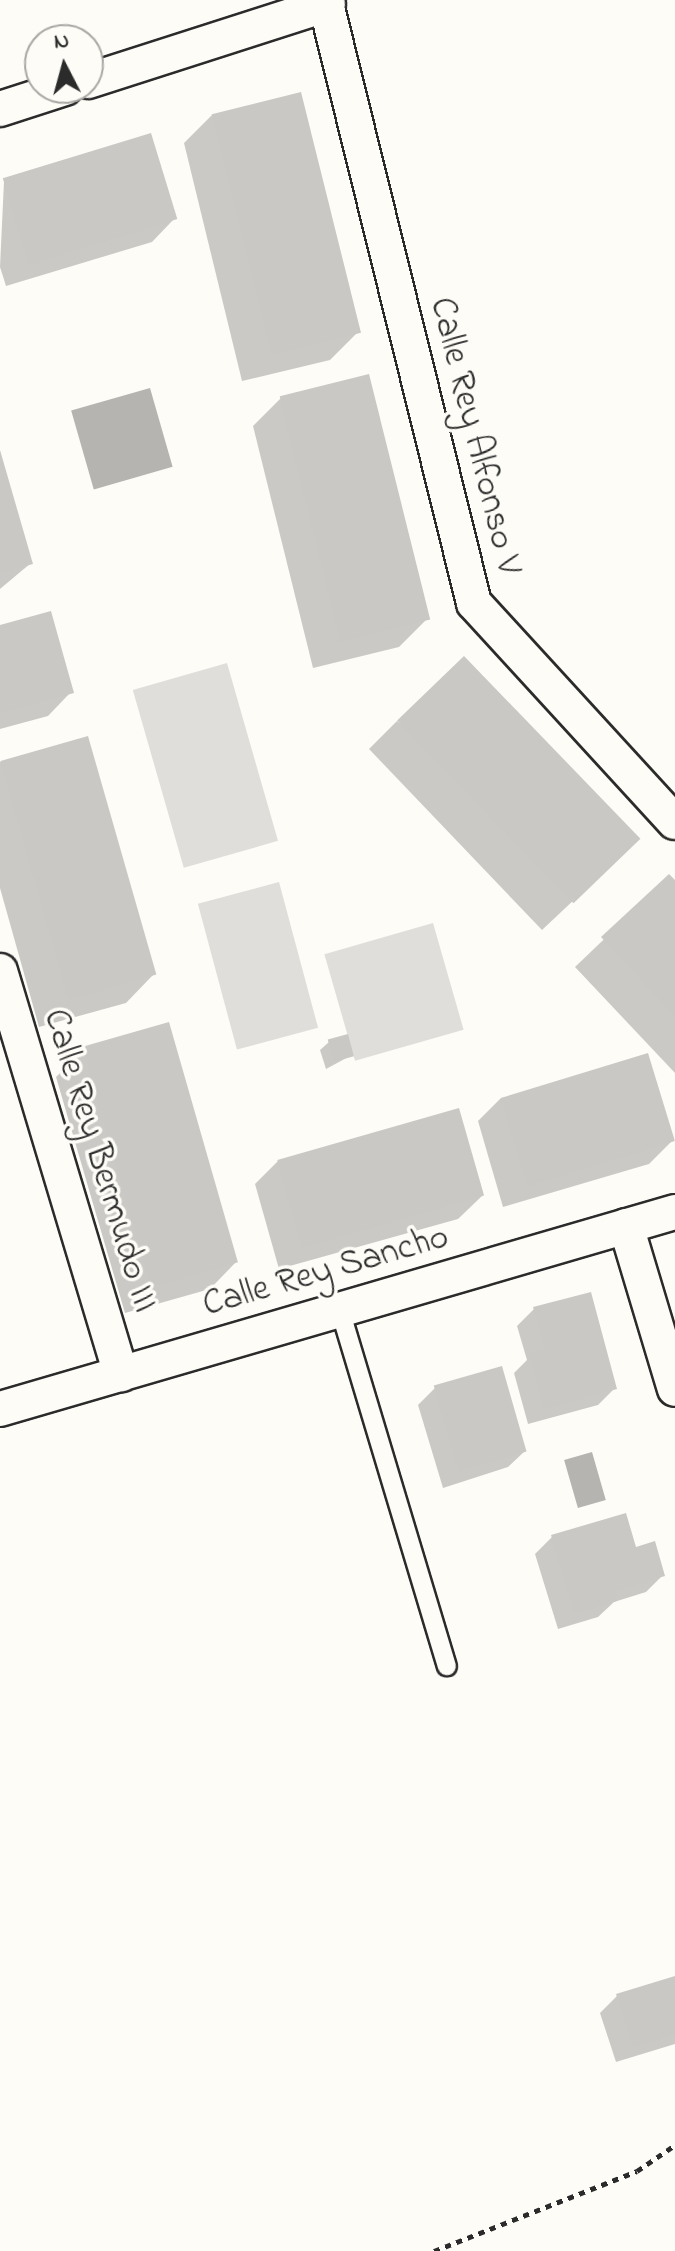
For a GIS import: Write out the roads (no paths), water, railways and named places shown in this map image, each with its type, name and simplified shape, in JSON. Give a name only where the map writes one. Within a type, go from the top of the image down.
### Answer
[{"type":"street","points":[[104,76],[326,2]]},
{"type":"street","name":"Calle Rey Alfonso V","points":[[326,2],[474,603],[675,822]]},
{"type":"street","points":[[0,109],[24,101]]},
{"type":"street","name":"Calle Rey Bermudo III","points":[[0,971],[121,1374]]},
{"type":"street","name":"Calle Rey Sancho","points":[[0,1409],[675,1212]]},
{"type":"street","points":[[626,1226],[675,1389]]},
{"type":"lane","points":[[340,1310],[447,1666]]}]
